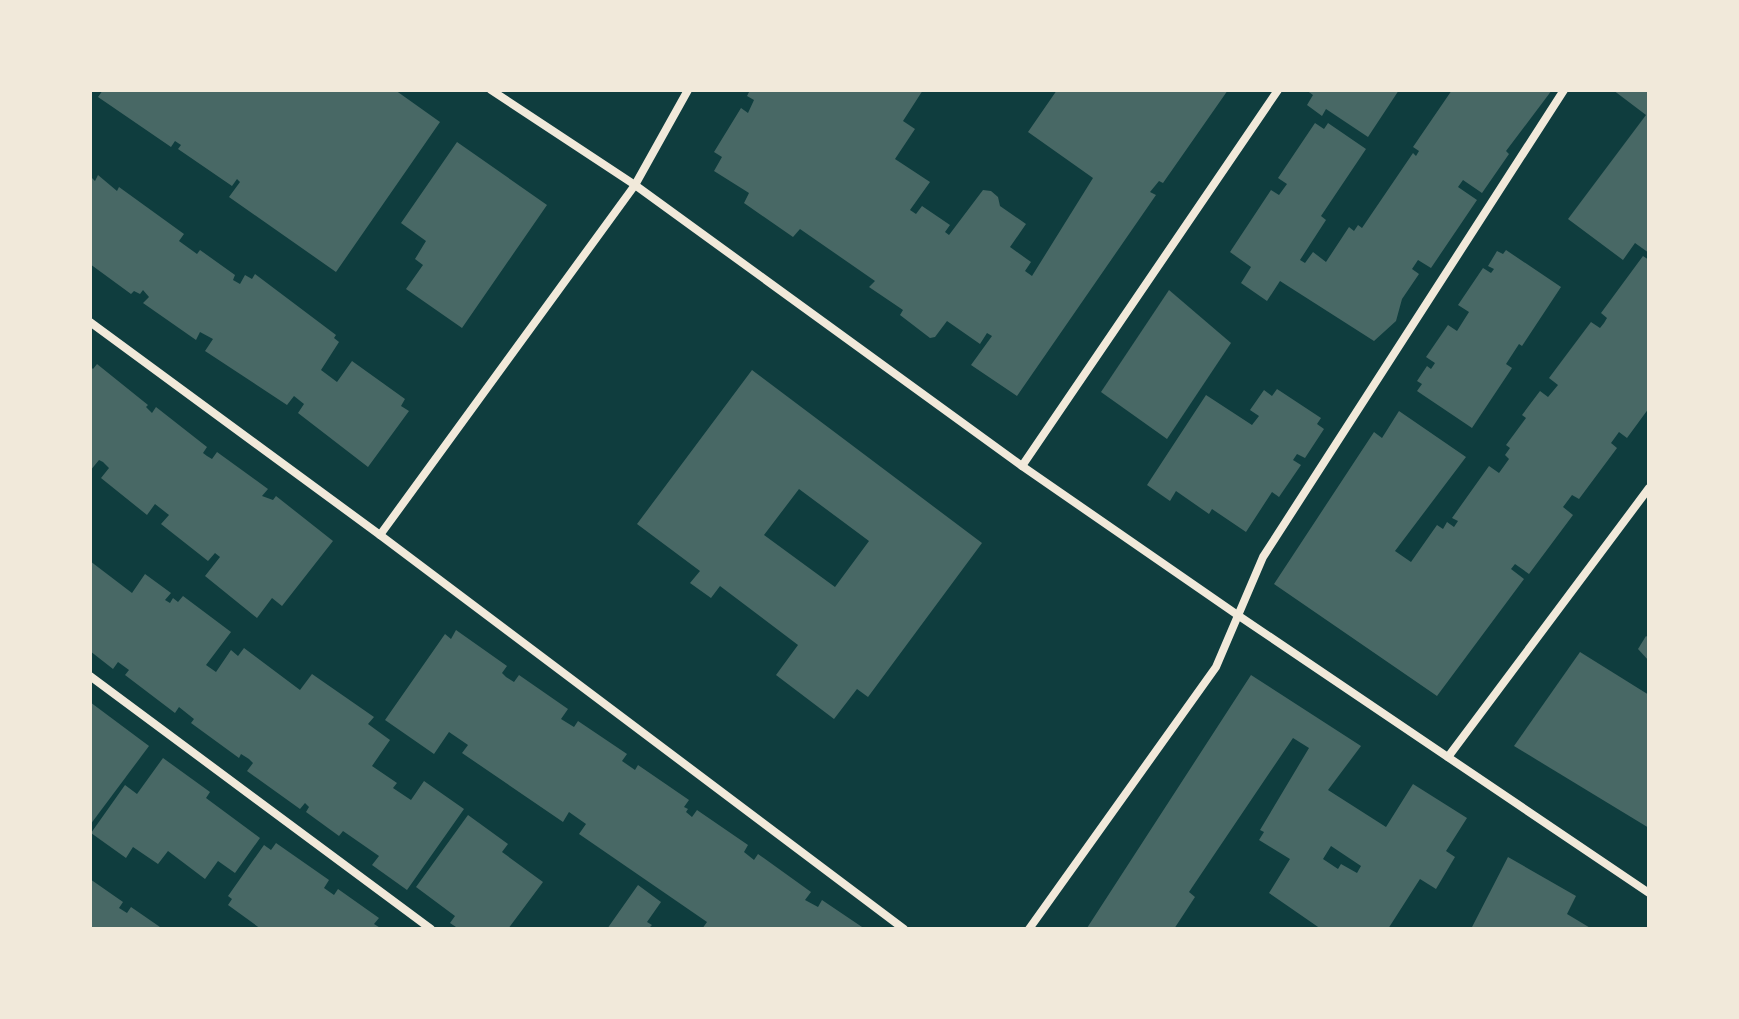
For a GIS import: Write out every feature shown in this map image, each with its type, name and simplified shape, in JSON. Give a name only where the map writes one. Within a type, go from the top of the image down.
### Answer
[{"type":"street","points":[[491,90],[635,185],[1022,466],[1649,893]]},
{"type":"street","points":[[380,535],[635,185],[688,90]]},
{"type":"street","points":[[1022,466],[1278,90]]},
{"type":"street","points":[[1029,929],[1216,667],[1263,557],[1564,90]]},
{"type":"street","points":[[90,322],[380,535],[904,929]]},
{"type":"street","points":[[1448,757],[1649,488]]},
{"type":"street","points":[[90,676],[431,929]]},
{"type":"building","points":[[103,90],[395,90],[440,122],[336,272],[229,197],[240,182],[237,179],[232,186],[178,149],[181,145],[175,141],[171,147],[98,97]]},
{"type":"building","points":[[750,90],[923,90],[903,121],[915,129],[895,159],[930,182],[910,210],[916,214],[922,206],[950,225],[945,232],[949,235],[983,190],[991,191],[998,197],[1000,206],[1026,224],[1010,247],[1031,262],[1025,271],[1032,276],[1093,178],[1028,132],[1057,90],[1228,90],[1163,183],[1159,181],[1150,192],[1156,195],[1017,396],[971,365],[992,336],[987,333],[980,344],[947,321],[935,337],[930,338],[900,315],[903,310],[869,287],[875,281],[800,229],[793,237],[744,203],[749,193],[714,171],[722,157],[714,152],[741,108],[748,113],[754,100],[747,96]]},
{"type":"building","points":[[1306,90],[1399,90],[1368,137],[1326,109],[1322,116],[1307,105],[1313,95]]},
{"type":"building","points":[[1452,90],[1552,90],[1506,151],[1509,154],[1482,193],[1463,180],[1458,187],[1477,200],[1431,268],[1418,260],[1412,269],[1419,274],[1402,299],[1396,321],[1374,341],[1280,281],[1267,301],[1241,283],[1251,267],[1230,252],[1271,190],[1279,195],[1287,184],[1278,178],[1315,123],[1324,129],[1328,123],[1366,149],[1321,216],[1326,220],[1300,260],[1305,263],[1313,252],[1326,262],[1349,227],[1354,231],[1358,225],[1362,228],[1413,153],[1416,156],[1419,151],[1413,147]]},
{"type":"building","points":[[1613,90],[1649,90],[1649,253],[1635,243],[1623,260],[1568,219],[1646,115]]},
{"type":"building","points":[[457,142],[547,205],[462,328],[406,289],[423,265],[415,259],[426,241],[401,223]]},
{"type":"building","points":[[98,175],[117,191],[119,187],[184,234],[179,241],[197,254],[200,250],[235,275],[233,280],[240,284],[245,275],[252,279],[255,274],[336,335],[334,338],[339,342],[321,370],[337,382],[352,361],[405,399],[401,406],[409,411],[368,467],[298,413],[304,404],[294,396],[287,405],[205,351],[213,339],[200,332],[196,340],[143,303],[149,297],[143,290],[140,294],[134,291],[131,294],[90,264],[90,176],[95,181]]},
{"type":"building","points":[[1506,250],[1561,287],[1522,346],[1519,344],[1506,364],[1512,368],[1472,428],[1417,391],[1422,384],[1417,381],[1427,366],[1431,369],[1435,363],[1426,357],[1448,325],[1457,331],[1469,312],[1458,305],[1483,268],[1491,273],[1494,269],[1488,266],[1497,251],[1503,254]]},
{"type":"building","points":[[1643,256],[1649,260],[1649,408],[1627,438],[1619,432],[1611,443],[1617,448],[1579,499],[1572,495],[1563,507],[1573,515],[1529,574],[1515,564],[1511,569],[1524,579],[1437,696],[1274,584],[1374,432],[1382,438],[1399,411],[1466,457],[1395,551],[1411,562],[1437,525],[1443,529],[1447,522],[1454,527],[1458,521],[1452,518],[1489,466],[1499,473],[1509,459],[1505,455],[1510,448],[1506,445],[1526,418],[1522,415],[1540,391],[1548,397],[1558,385],[1549,378],[1591,322],[1600,328],[1604,323],[1607,318],[1601,313]]},
{"type":"building","points":[[1169,290],[1231,343],[1167,439],[1101,392]]},
{"type":"building","points":[[97,364],[148,405],[146,407],[152,413],[156,407],[207,447],[203,453],[207,456],[212,459],[217,452],[268,489],[262,496],[273,500],[276,496],[333,541],[282,606],[272,598],[257,618],[205,576],[220,557],[215,553],[208,561],[161,524],[169,515],[155,504],[147,515],[101,478],[109,468],[103,462],[99,460],[90,471],[90,366],[93,369]]},
{"type":"building","points":[[752,370],[982,543],[868,697],[857,689],[834,719],[776,675],[798,645],[720,586],[711,598],[690,583],[700,571],[637,524]],"holes":[[[799,489],[869,541],[835,587],[764,535]]]},
{"type":"building","points":[[1277,389],[1321,418],[1317,424],[1324,429],[1305,458],[1297,454],[1293,460],[1301,465],[1279,497],[1272,492],[1246,532],[1212,509],[1209,514],[1176,491],[1170,501],[1147,485],[1206,395],[1252,425],[1259,416],[1250,410],[1264,390],[1272,396]]},
{"type":"building","points":[[90,561],[132,593],[145,574],[171,593],[165,600],[170,603],[173,598],[178,602],[183,596],[231,632],[206,665],[216,672],[231,650],[238,656],[244,648],[300,690],[312,674],[374,717],[368,724],[390,740],[372,766],[397,783],[393,788],[411,800],[424,781],[464,809],[407,890],[372,865],[379,856],[343,831],[339,836],[306,812],[309,807],[305,803],[300,809],[247,771],[253,763],[249,759],[241,754],[239,758],[191,723],[194,719],[179,707],[175,713],[125,675],[129,670],[118,662],[113,669],[90,651]]},
{"type":"building","points":[[456,630],[507,666],[502,673],[506,677],[514,682],[519,675],[568,709],[561,719],[574,727],[578,721],[627,754],[622,761],[635,770],[638,765],[689,800],[684,807],[692,817],[697,810],[748,845],[744,852],[754,860],[758,854],[811,892],[805,900],[818,907],[822,900],[865,929],[702,929],[707,922],[579,834],[586,824],[569,812],[563,822],[462,753],[468,745],[449,732],[434,754],[385,720],[445,634],[451,639]]},
{"type":"building","points":[[1646,636],[1649,638],[1649,661],[1638,649]]},
{"type":"building","points":[[1580,652],[1649,695],[1649,828],[1514,746]]},
{"type":"building","points":[[1251,675],[1361,746],[1328,790],[1386,827],[1413,784],[1467,818],[1446,851],[1455,857],[1436,889],[1420,879],[1388,929],[1321,929],[1269,893],[1290,859],[1259,840],[1264,832],[1260,830],[1309,748],[1293,738],[1189,892],[1195,897],[1174,929],[1087,928]],"holes":[[[1331,846],[1361,866],[1357,873],[1341,864],[1338,869],[1323,859]]]},
{"type":"building","points":[[90,702],[149,746],[90,825]]},
{"type":"building","points":[[163,758],[210,792],[206,798],[260,838],[235,873],[218,861],[205,879],[168,851],[158,864],[133,847],[126,858],[91,833],[125,785],[137,794]]},
{"type":"building","points":[[468,815],[508,844],[502,852],[543,882],[508,929],[459,929],[450,923],[455,916],[416,887]]},
{"type":"building","points":[[276,843],[329,880],[324,888],[334,895],[338,889],[379,918],[374,924],[382,929],[261,929],[228,905],[232,899],[228,896],[264,845],[271,850]]},
{"type":"building","points":[[1508,857],[1576,896],[1567,914],[1592,929],[1471,929]]},
{"type":"building","points":[[90,879],[123,902],[119,908],[127,913],[131,907],[160,927],[90,929]]},
{"type":"building","points":[[638,885],[661,902],[647,922],[652,925],[648,929],[607,929]]}]
